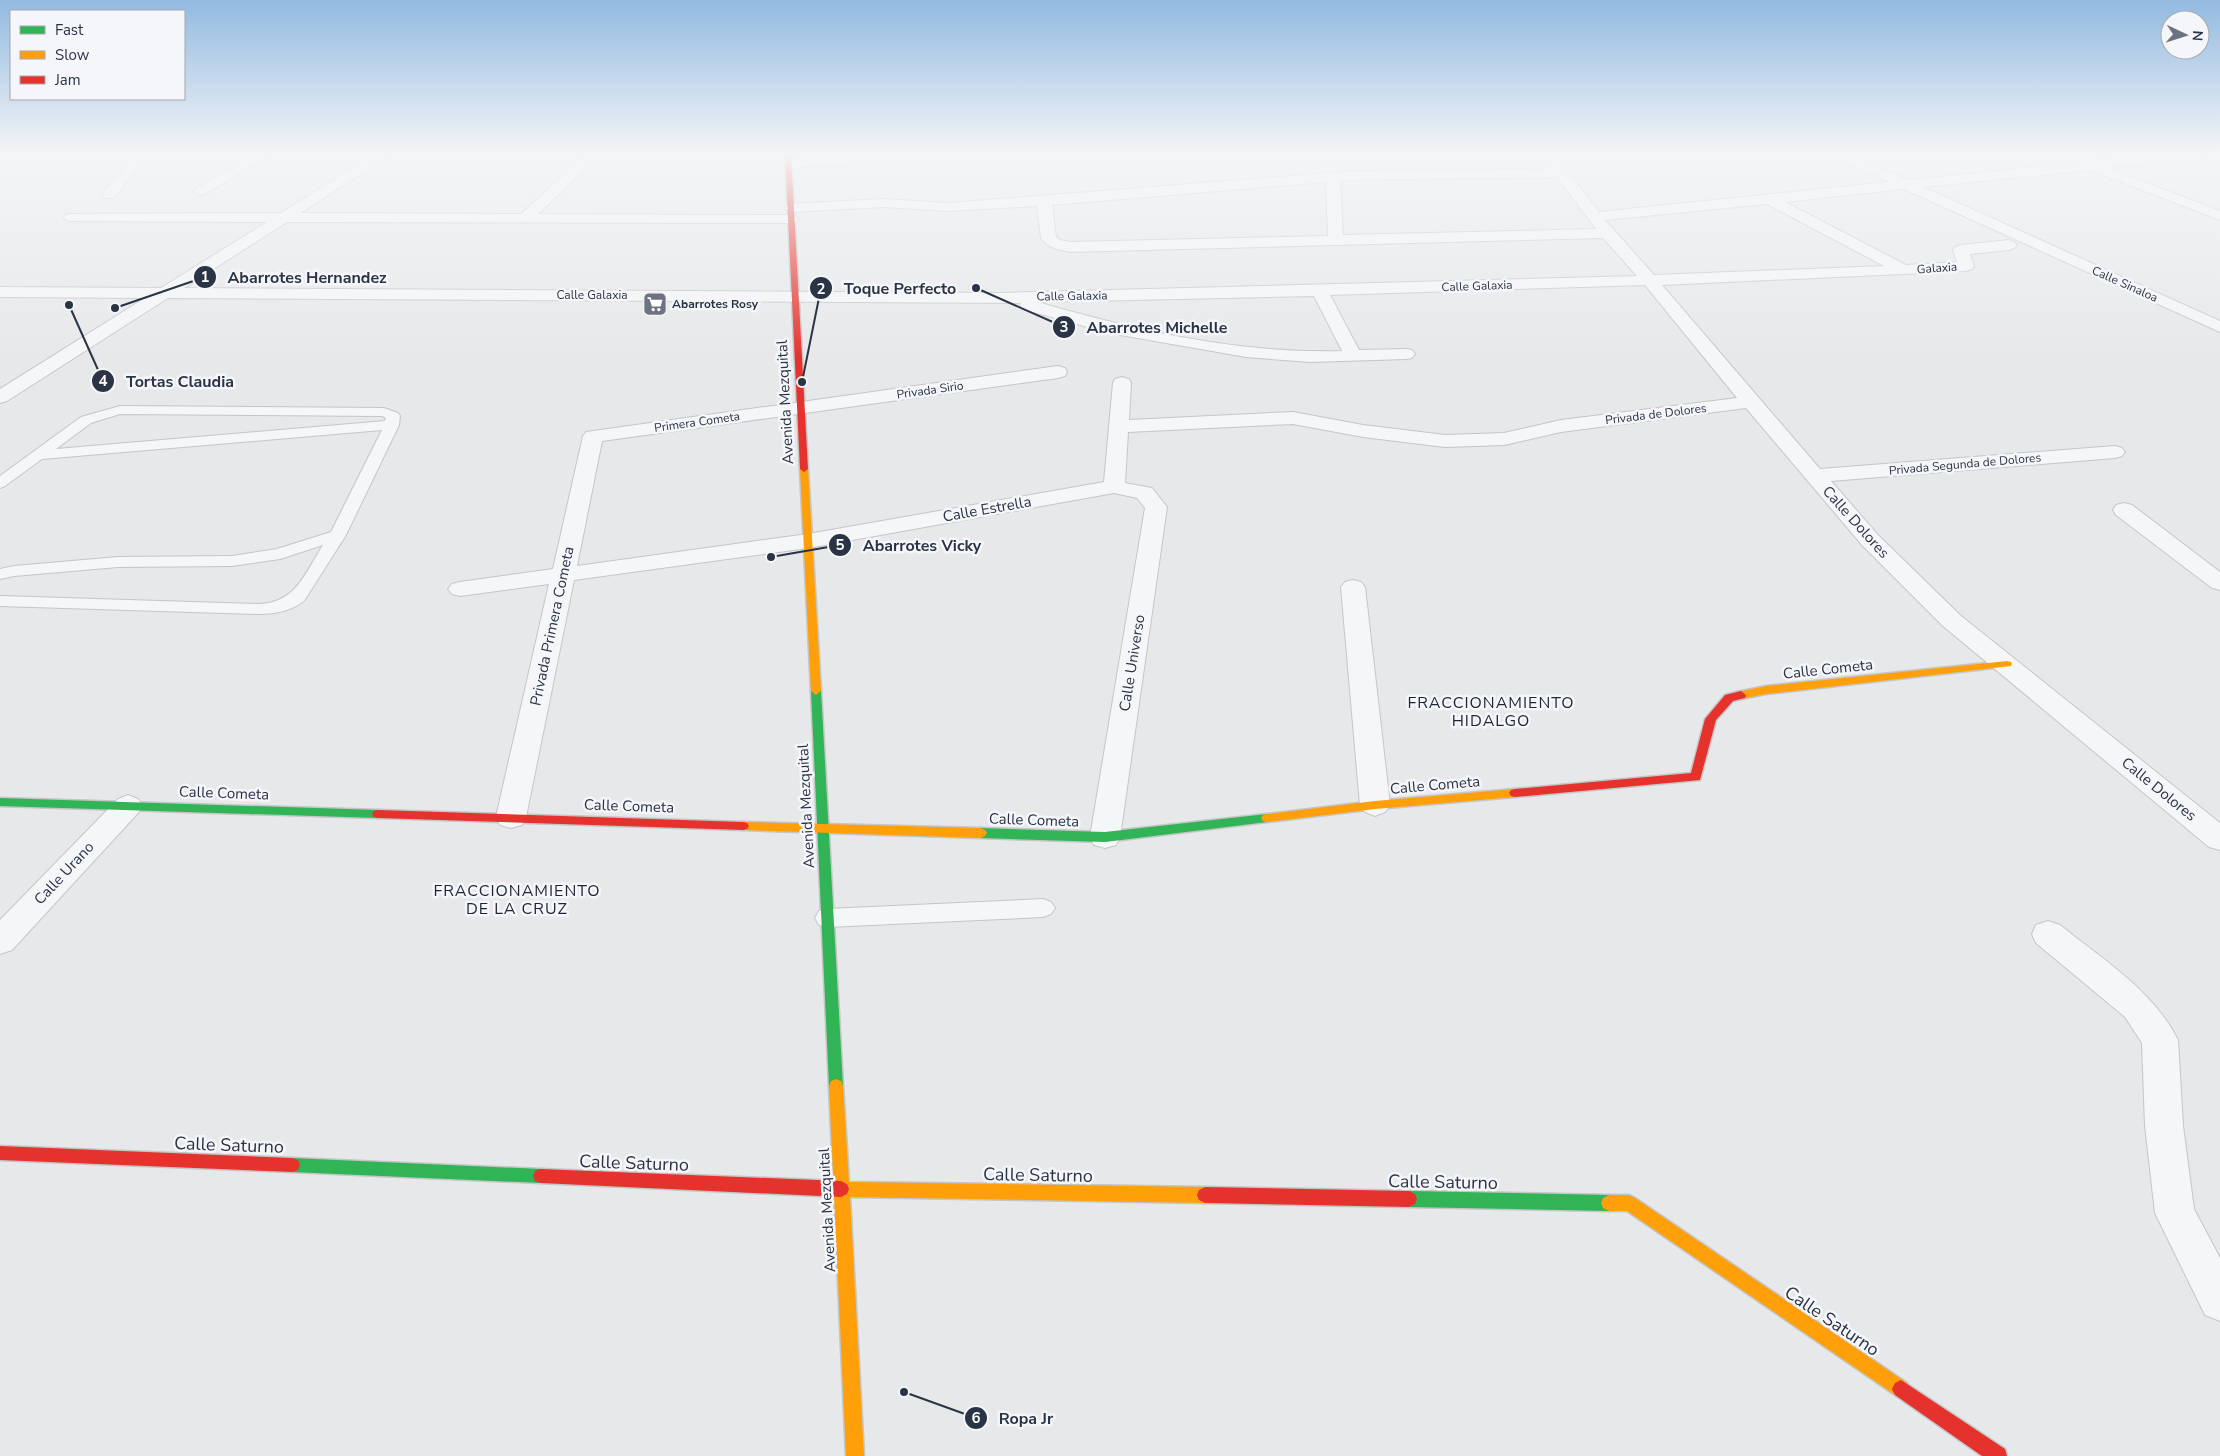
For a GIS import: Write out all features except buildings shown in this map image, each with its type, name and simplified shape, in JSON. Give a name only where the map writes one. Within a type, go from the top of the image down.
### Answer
[{"type":"street","points":[[0,397],[279,222]]},
{"type":"street","name":"Avenida Mezquital","points":[[791,222],[855,1456]]},
{"type":"street","points":[[1047,222],[1049,238],[1055,244],[1070,247],[1336,241],[1600,225],[1621,222]]},
{"type":"street","points":[[1335,222],[1336,241]]},
{"type":"street","name":"Calle Dolores","points":[[1598,222],[1870,540],[1952,621],[2220,839]]},
{"type":"street","points":[[1813,222],[1904,270]]},
{"type":"street","name":"Calle Sinaloa","points":[[1988,222],[2220,327]]},
{"type":"street","name":"Galaxia","points":[[1904,270],[1966,266],[1961,250],[2009,245]]},
{"type":"street","name":"Calle Galaxia","points":[[0,292],[1000,298],[1649,280],[1904,270]]},
{"type":"street","points":[[1319,290],[1353,355]]},
{"type":"street","points":[[1000,298],[1109,328],[1246,352],[1310,357],[1406,354]]},
{"type":"street","name":"Privada Sirio","points":[[801,408],[1058,372]]},
{"type":"street","points":[[1114,487],[1122,383]]},
{"type":"street","name":"Privada de Dolores","points":[[1118,426],[1293,418],[1363,431],[1445,441],[1504,439],[1560,426],[1751,402]]},
{"type":"street","name":"Primera Cometa","points":[[593,436],[801,408]]},
{"type":"street","name":"Privada Primera Cometa","points":[[511,817],[593,436]]},
{"type":"street","name":"Privada Segunda de Dolores","points":[[1816,476],[2115,452]]},
{"type":"street","name":"Calle Estrella","points":[[460,589],[808,541],[1114,487],[1144,492]]},
{"type":"street","name":"Calle Universo","points":[[1105,837],[1156,507],[1144,492]]},
{"type":"street","points":[[2124,510],[2220,583]]},
{"type":"street","points":[[1352,587],[1374,806]]},
{"type":"street","name":"Calle Cometa","points":[[0,802],[1105,837],[1374,806],[1696,777],[1711,719],[1729,698],[1766,690],[2007,664]]},
{"type":"street","name":"Calle Urano","points":[[0,941],[128,806]]},
{"type":"street","points":[[2048,934],[2137,1007],[2160,1040],[2164,1126],[2175,1213],[2220,1300]]},
{"type":"street","name":"Calle Saturno","points":[[0,1153],[841,1189],[1630,1203],[1998,1456]]},
{"type":"lane","points":[[0,483],[86,420],[120,410],[384,412],[393,416],[392,425],[338,536],[298,597],[290,604],[274,609],[0,601]]},
{"type":"lane","points":[[38,455],[392,425]]},
{"type":"lane","points":[[0,574],[14,571],[118,562],[232,561],[280,554],[338,536]]},
{"type":"lane","points":[[827,918],[1042,908]]},
{"type":"traffic: fast","points":[[816,691],[836,1086]]},
{"type":"traffic: fast","points":[[0,802],[378,814]]},
{"type":"traffic: fast","points":[[981,833],[1105,837],[1267,818]]},
{"type":"traffic: fast","points":[[292,1165],[541,1176]]},
{"type":"traffic: fast","points":[[1409,1199],[1609,1203]]},
{"type":"traffic: slow","points":[[804,469],[816,691]]},
{"type":"traffic: slow","points":[[1741,695],[1766,690],[2007,664]]},
{"type":"traffic: slow","points":[[1267,818],[1375,805],[1515,793]]},
{"type":"traffic: slow","points":[[743,826],[981,833]]},
{"type":"traffic: slow","points":[[836,1086],[855,1456]]},
{"type":"traffic: slow","points":[[841,1189],[1205,1195]]},
{"type":"traffic: slow","points":[[1609,1203],[1629,1203],[1901,1389]]},
{"type":"traffic: jam","points":[[791,222],[804,469]]},
{"type":"traffic: jam","points":[[1515,793],[1696,777],[1711,719],[1729,698],[1741,695]]},
{"type":"traffic: jam","points":[[378,814],[743,826]]},
{"type":"traffic: jam","points":[[0,1153],[292,1165]]},
{"type":"traffic: jam","points":[[541,1176],[841,1189]]},
{"type":"traffic: jam","points":[[1205,1195],[1409,1199]]},
{"type":"traffic: jam","points":[[1901,1389],[1998,1456]]},
{"type":"place","name":"Abarrotes Michelle","points":[[976,288]]},
{"type":"place","name":"Abarrotes Rosy","points":[[655,304]]},
{"type":"place","name":"Tortas Claudia","points":[[69,305]]},
{"type":"place","name":"Abarrotes Hernandez","points":[[115,308]]},
{"type":"place","name":"Toque Perfecto","points":[[802,382]]},
{"type":"place","name":"Abarrotes Vicky","points":[[771,557]]},
{"type":"place","name":"Ropa Jr","points":[[904,1392]]},
{"type":"district","name":"FRACCIONAMIENTO HIDALGO","points":[[1491,712]]},
{"type":"district","name":"FRACCIONAMIENTO DE LA CRUZ","points":[[517,900]]}]
